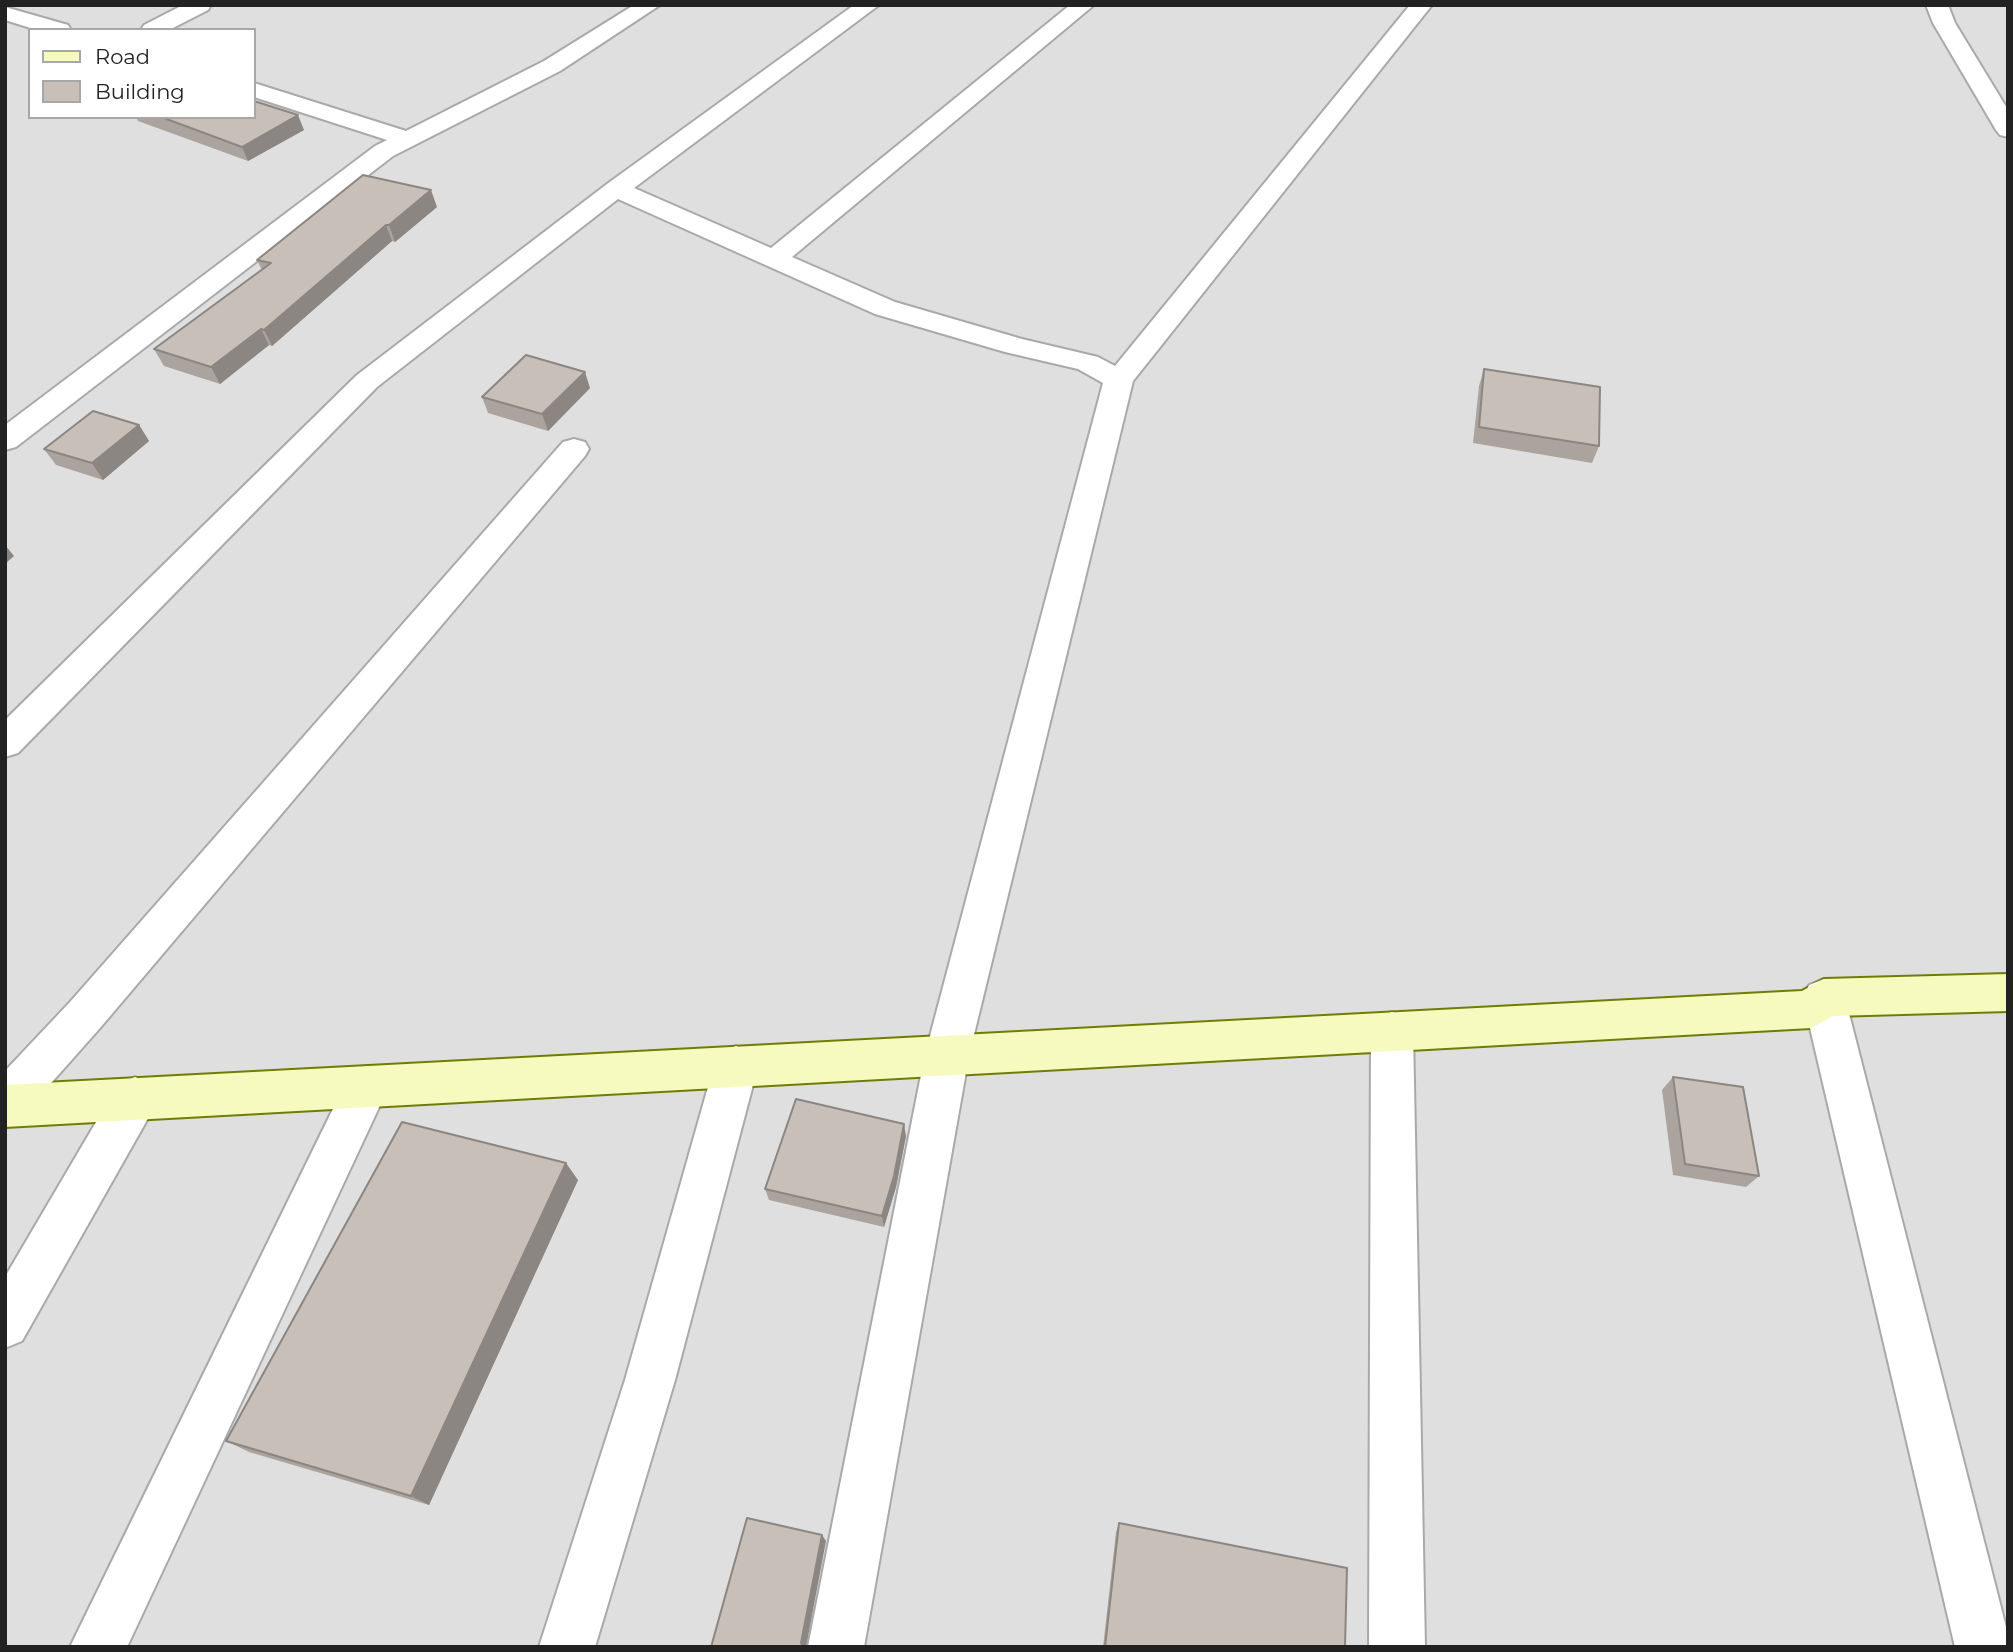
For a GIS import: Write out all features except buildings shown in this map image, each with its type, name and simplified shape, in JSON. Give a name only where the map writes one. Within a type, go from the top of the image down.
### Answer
[{"type":"street","points":[[156,28],[200,5]]},
{"type":"street","points":[[5,440],[383,151],[552,66],[649,5]]},
{"type":"street","points":[[5,743],[367,382],[616,189],[868,5]]},
{"type":"street","points":[[775,259],[1083,5]]},
{"type":"street","points":[[836,1647],[947,1055],[1119,380],[1422,5]]},
{"type":"street","points":[[1937,5],[1944,23],[2008,130]]},
{"type":"street","points":[[5,13],[54,28]]},
{"type":"street","points":[[256,91],[408,138]]},
{"type":"street","points":[[616,189],[884,308],[1015,346],[1088,363],[1119,380]]},
{"type":"street","points":[[5,1104],[85,1016],[574,449]]},
{"type":"street","points":[[5,1104],[1811,1009],[1824,998],[2008,992]]},
{"type":"street","points":[[1824,998],[1983,1647]]},
{"type":"street","points":[[1392,1031],[1397,1647]]},
{"type":"street","points":[[567,1647],[650,1380],[736,1066]]},
{"type":"street","points":[[98,1647],[367,1086]]},
{"type":"street","points":[[5,1324],[135,1098]]},
{"type":"shaded area","points":[[5,5],[2008,5],[2008,1647],[5,1647]]}]
